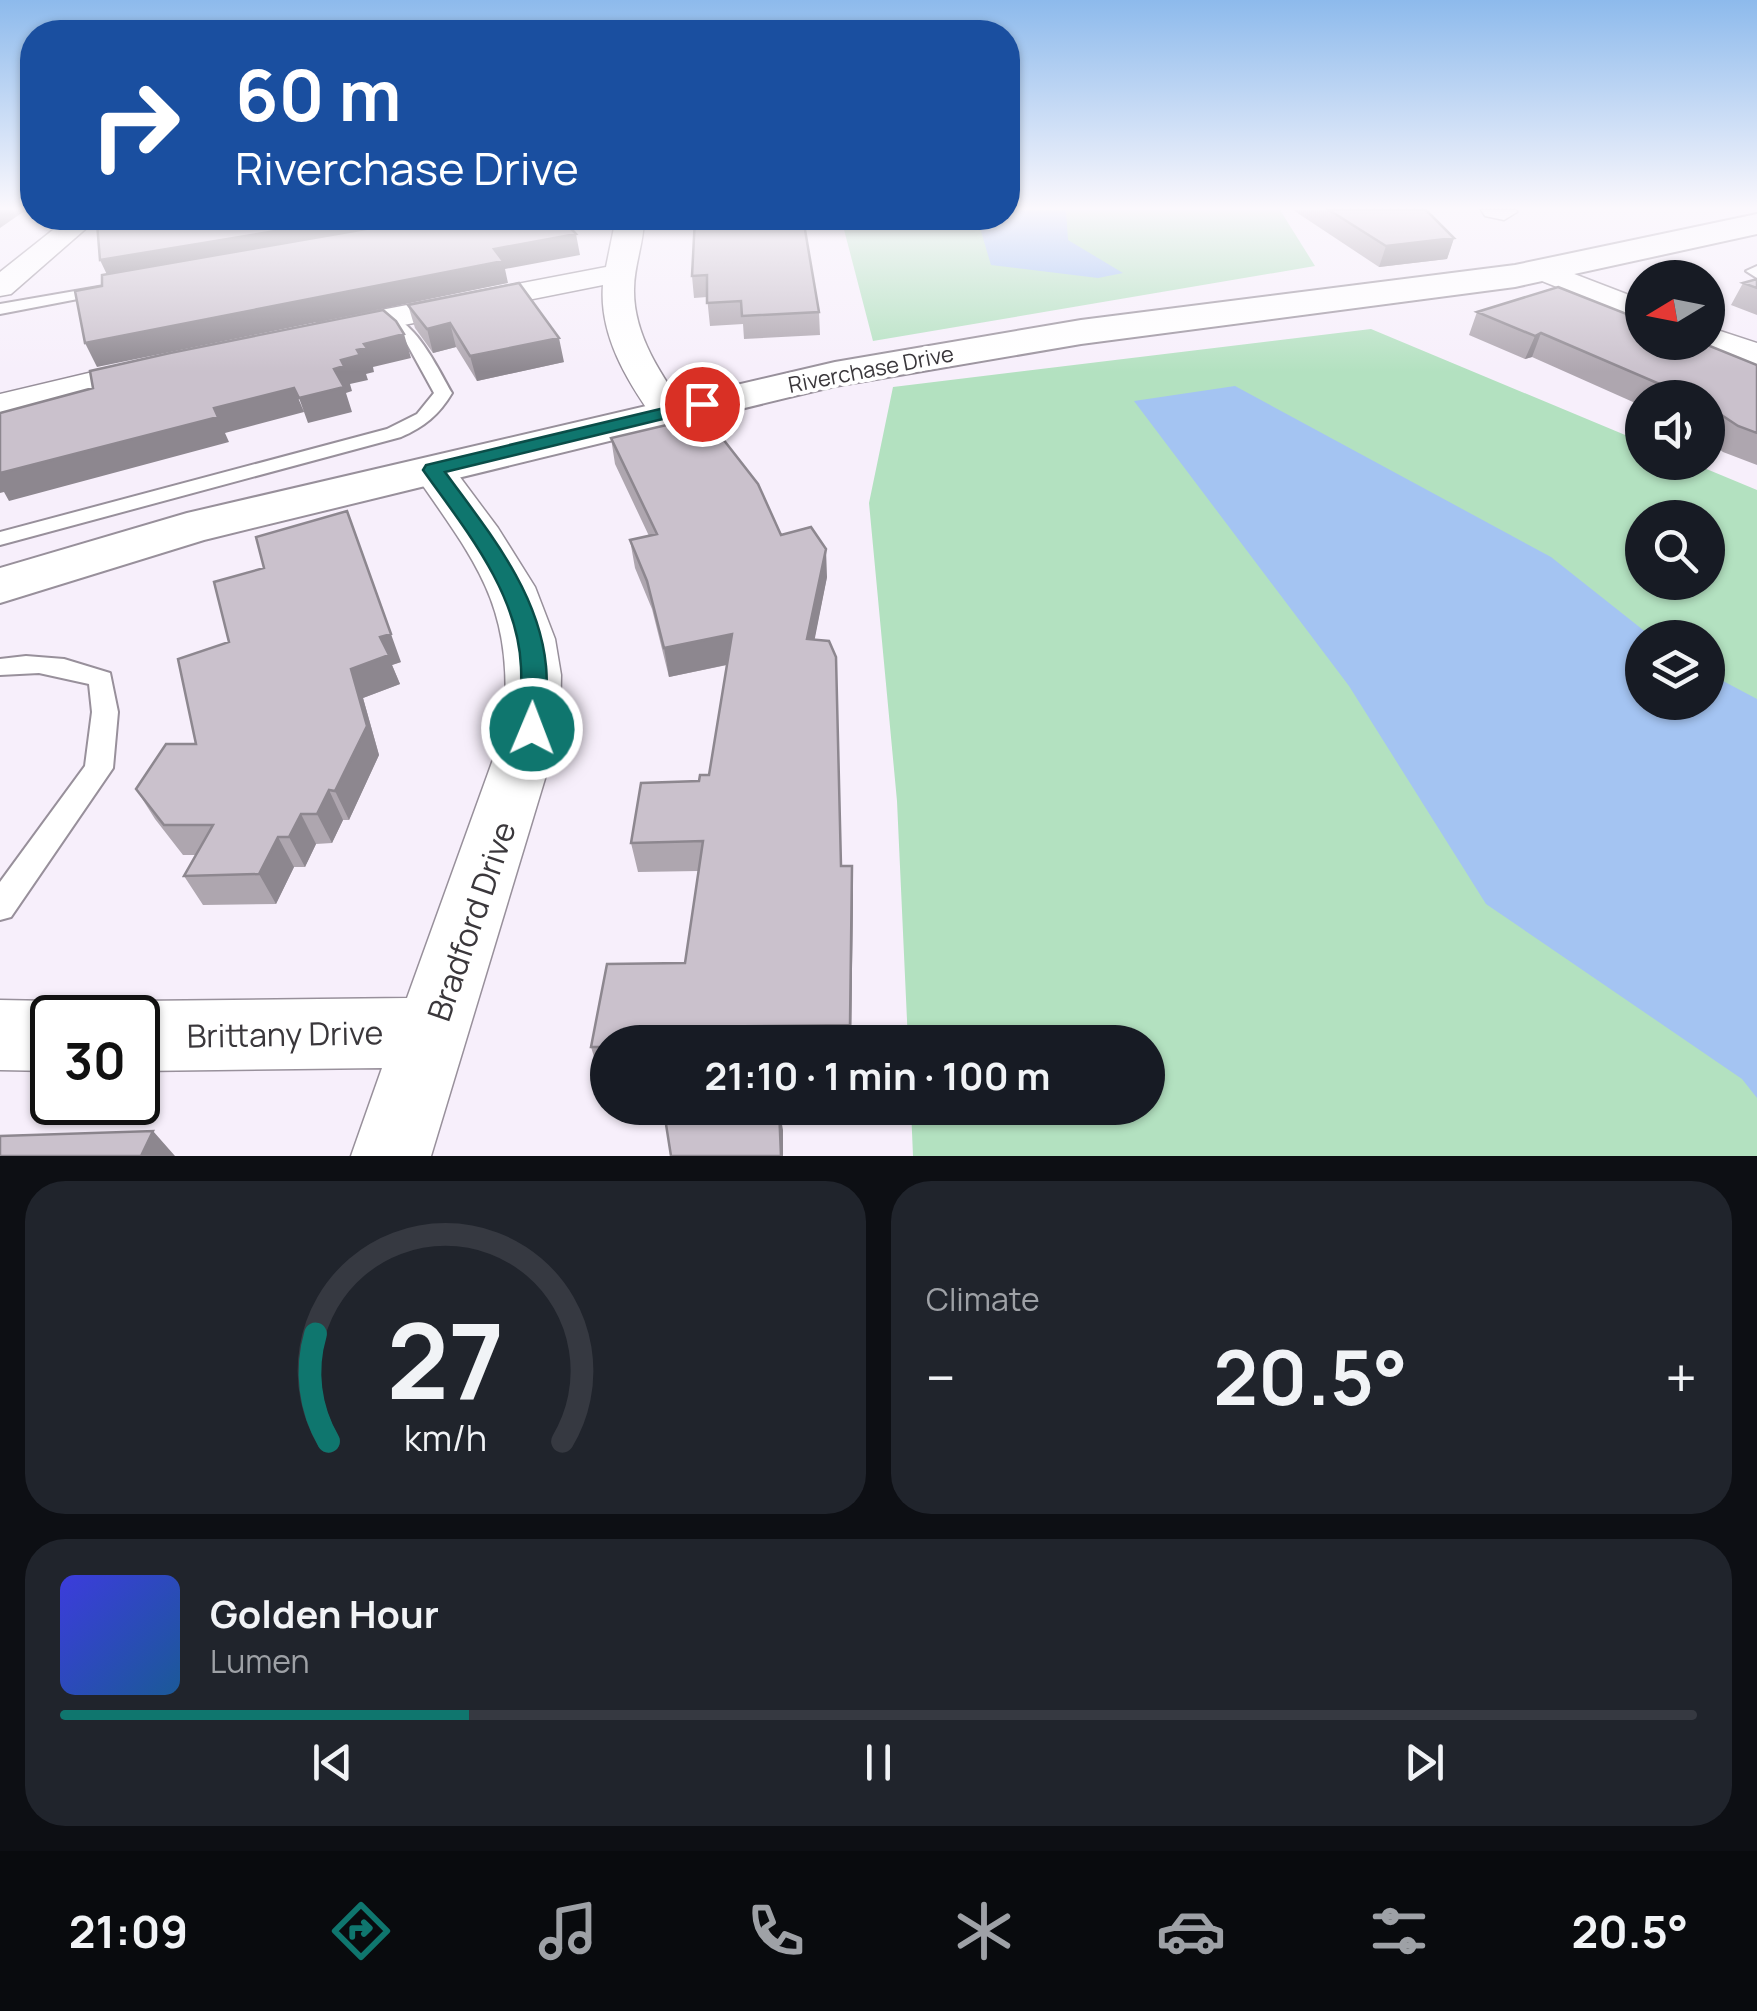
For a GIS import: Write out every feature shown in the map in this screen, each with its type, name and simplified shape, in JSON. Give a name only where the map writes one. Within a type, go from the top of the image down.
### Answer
[{"type":"street","points":[[0,287],[28,264]]},
{"type":"street","points":[[623,264],[621,320],[637,364],[668,412]]},
{"type":"street","name":"Riverchase Drive","points":[[0,586],[186,529],[835,374],[1082,332],[1414,292],[1575,264]]},
{"type":"street","points":[[1543,271],[1625,305]]},
{"type":"street","points":[[292,338],[620,273]]},
{"type":"street","points":[[1725,343],[1757,355]]},
{"type":"street","points":[[0,404],[180,362]]},
{"type":"street","name":"Bradford Drive","points":[[392,1156],[532,729],[534,664],[521,612],[495,557],[433,470]]},
{"type":"street","name":"Brittany Drive","points":[[160,1036],[434,1033]]},
{"type":"street","points":[[0,1036],[30,1036]]},
{"type":"lane","points":[[0,309],[112,288]]},
{"type":"lane","points":[[0,539],[418,424],[433,412],[443,394],[412,339],[386,318]]},
{"type":"lane","points":[[0,667],[24,662],[68,666],[100,678],[105,712],[99,768],[0,907]]},
{"type":"green space","points":[[853,264],[1315,266],[873,341]]},
{"type":"green space","points":[[1371,329],[1625,435],[1625,480],[1725,480],[1725,477],[1757,490],[1757,1156],[913,1156],[912,1125],[1165,1125],[1165,1025],[907,1025],[897,801],[869,503],[893,387]]},
{"type":"water","points":[[1108,264],[1123,273],[1098,278],[991,265]]},
{"type":"water","points":[[1235,386],[1551,557],[1631,620],[1625,620],[1625,720],[1725,720],[1725,682],[1757,699],[1757,1098],[1742,1079],[1486,904],[1349,686],[1134,401]]},
{"type":"building","points":[[165,264],[488,264],[85,343],[75,291],[102,286],[102,275]]},
{"type":"building","points":[[693,264],[811,264],[819,312],[742,316],[741,301],[707,303],[707,275],[692,276]]},
{"type":"building","points":[[1757,279],[1757,288],[1743,283]]},
{"type":"building","points":[[519,283],[559,338],[470,356],[450,323],[427,329],[408,305]]},
{"type":"building","points":[[1558,287],[1625,313],[1625,360],[1725,360],[1725,352],[1757,365],[1757,433],[1725,417],[1725,380],[1650,380],[1541,333],[1535,336],[1477,312]]},
{"type":"building","points":[[383,310],[404,334],[364,344],[367,348],[357,350],[360,355],[341,360],[344,366],[334,369],[344,387],[299,398],[294,388],[214,408],[218,417],[0,473],[0,413],[93,388],[90,371]]},
{"type":"building","points":[[705,416],[758,484],[781,535],[811,527],[826,549],[807,639],[829,641],[836,657],[841,866],[852,866],[850,1025],[595,1025],[607,964],[685,963],[703,841],[631,843],[641,783],[699,781],[700,775],[709,775],[732,634],[664,648],[647,581],[630,540],[657,534],[611,438]]},
{"type":"building","points":[[347,511],[391,634],[380,637],[389,655],[351,669],[367,726],[335,791],[329,790],[317,814],[301,814],[289,837],[278,837],[259,874],[184,876],[213,825],[164,825],[136,789],[166,744],[196,744],[178,659],[229,642],[214,582],[264,568],[256,537]]},
{"type":"building","points":[[666,1125],[780,1125],[781,1156],[671,1156]]},
{"type":"building","points":[[153,1131],[141,1156],[0,1156],[0,1136]]},
{"type":"route","points":[[532,729],[534,664],[521,612],[495,557],[433,470],[702,404]]}]
